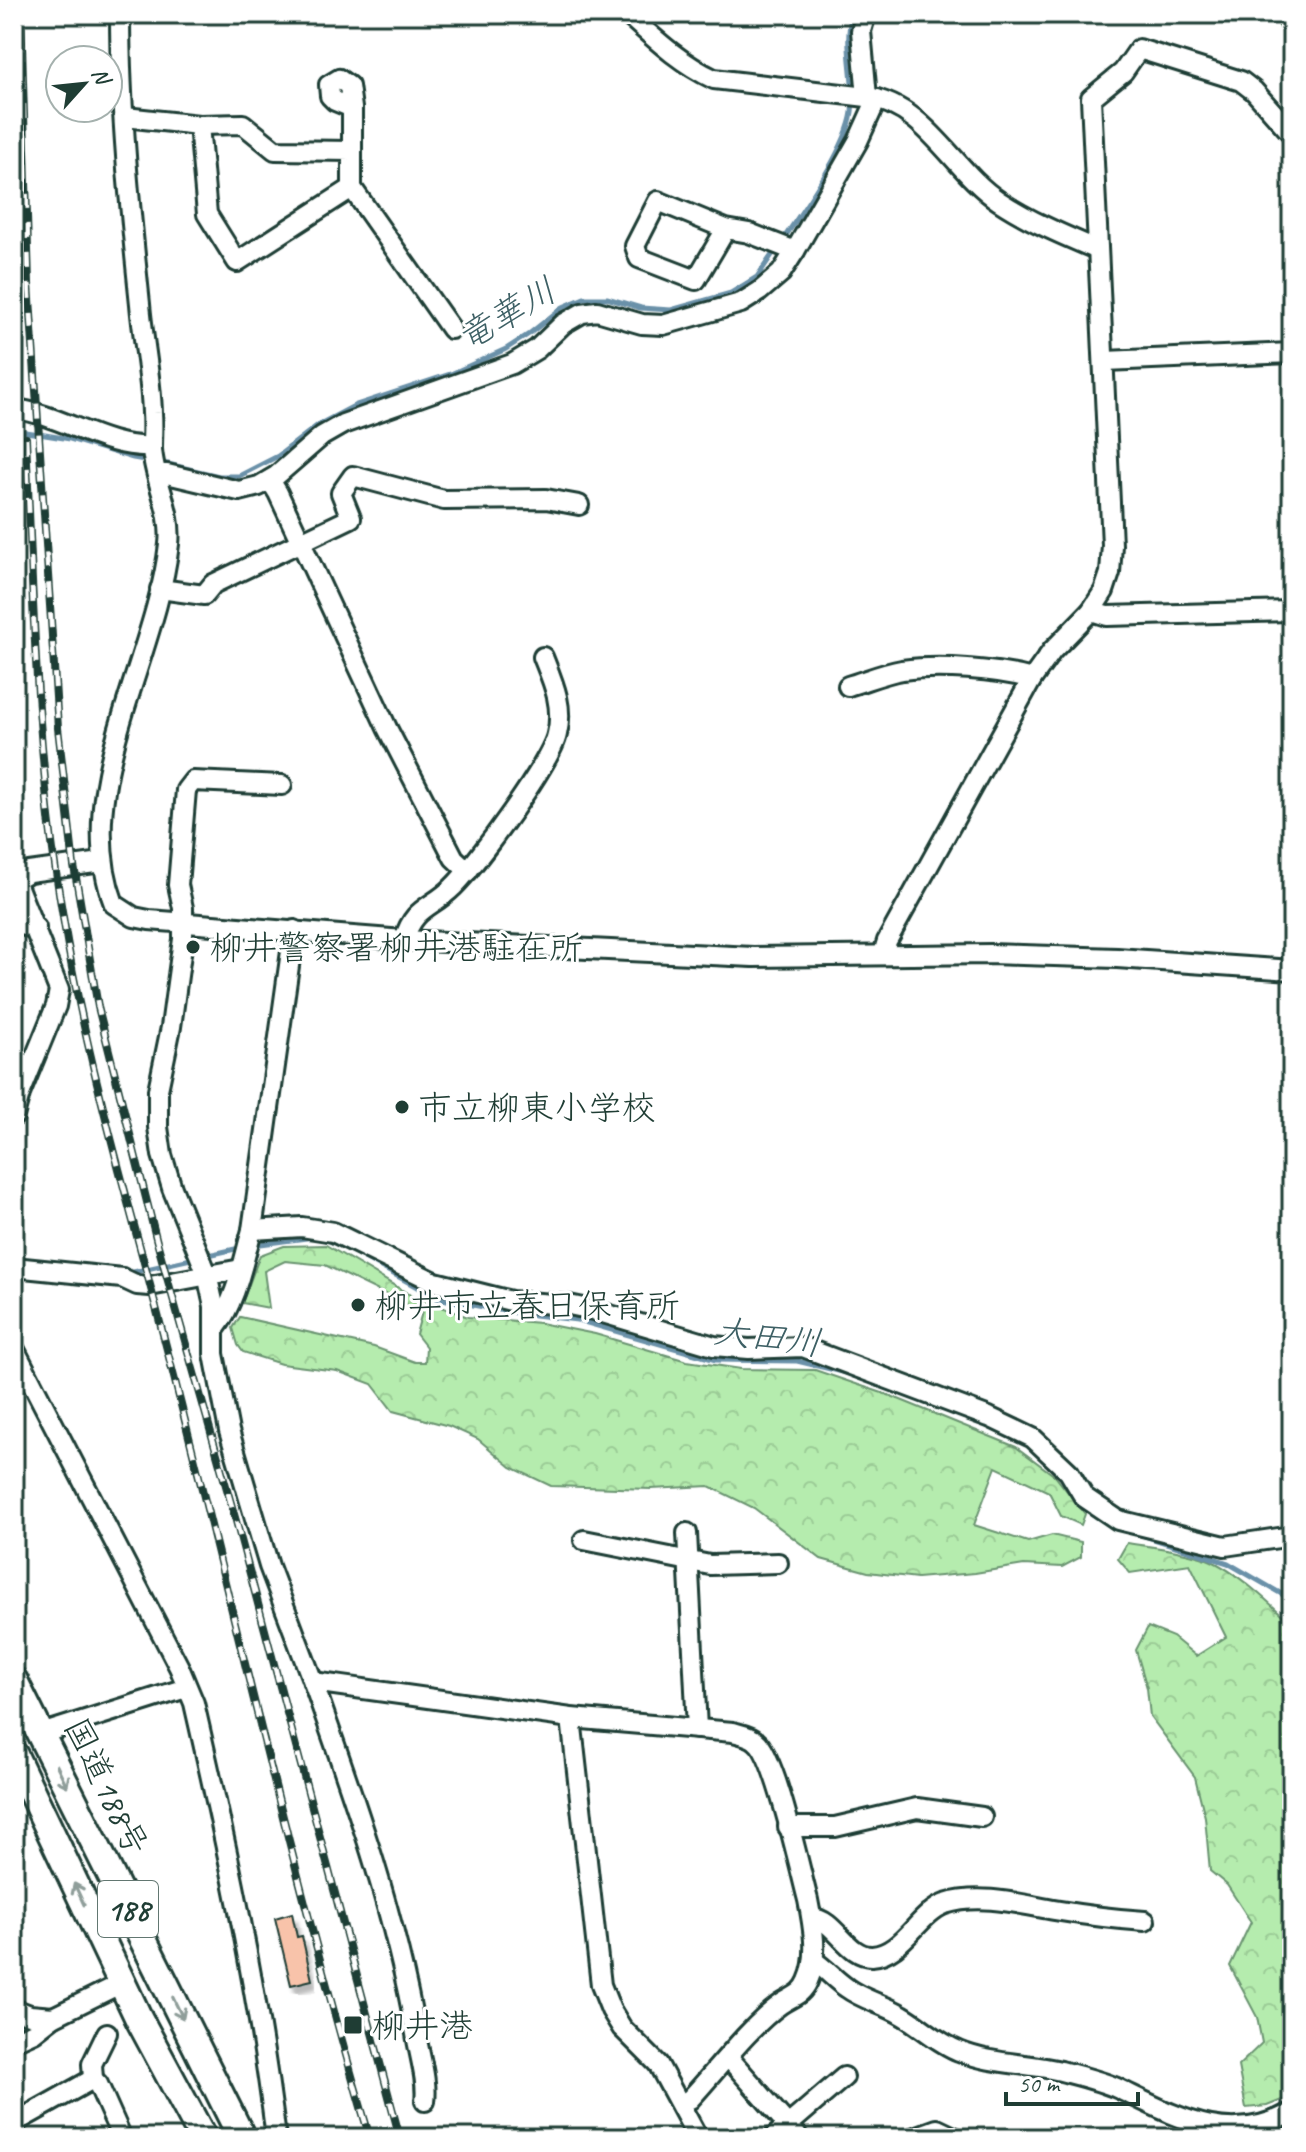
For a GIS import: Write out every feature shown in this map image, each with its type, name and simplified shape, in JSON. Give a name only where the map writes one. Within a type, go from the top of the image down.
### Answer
[{"type":"highway","name":"国道188号","points":[[14,1681],[242,2138]]},
{"type":"highway","name":"国道188号","points":[[14,1755],[122,1983],[203,2138]]},
{"type":"street","points":[[120,14],[125,117],[154,460],[169,525],[169,544],[132,691],[110,756],[102,862],[114,904],[124,912],[149,920],[404,940],[753,957],[883,954],[1117,958],[1292,970]]},
{"type":"street","points":[[627,14],[670,53],[692,69],[714,79],[862,97],[906,113],[1000,201],[1098,250]]},
{"type":"street","points":[[14,409],[37,411],[89,433],[135,447],[167,474],[239,491],[270,480],[322,436],[343,424],[512,364],[537,349],[563,324],[582,313],[597,311],[642,324],[663,325],[741,303],[781,273],[858,141],[862,97],[861,31],[866,14]]},
{"type":"street","points":[[883,954],[887,941],[1032,679],[1052,651],[1091,611],[1104,591],[1111,559],[1105,361],[1091,98],[1123,72],[1139,49],[1241,81],[1254,91],[1292,134]]},
{"type":"street","points":[[352,108],[352,188],[451,329]]},
{"type":"street","points":[[125,117],[199,125],[243,124],[275,150],[352,151]]},
{"type":"street","points":[[199,125],[207,214],[237,262],[352,188]]},
{"type":"street","points":[[726,229],[696,280],[639,258],[635,246],[658,201],[726,229],[749,233],[795,251]]},
{"type":"street","points":[[1105,361],[1292,353]]},
{"type":"street","points":[[160,589],[204,595],[213,584],[351,518],[341,493],[353,476],[444,500],[546,499],[579,505]]},
{"type":"street","points":[[270,480],[387,728],[454,858],[468,871]]},
{"type":"street","points":[[1091,611],[1107,616],[1292,611]]},
{"type":"street","points":[[404,940],[409,923],[418,913],[451,890],[468,871],[538,771],[557,737],[560,711],[543,657]]},
{"type":"street","points":[[848,686],[900,670],[934,668],[1016,674],[1032,679]]},
{"type":"street","points":[[282,785],[193,781],[186,790],[178,885],[183,908],[183,939],[171,1027],[158,1090],[158,1127],[172,1188],[207,1274],[214,1306],[214,1354],[229,1431],[269,1566],[373,1851],[387,1899],[408,1982],[425,2101]]},
{"type":"street","points":[[14,1116],[56,1006],[59,990],[15,879],[29,872],[102,862]]},
{"type":"street","points":[[14,922],[36,928]]},
{"type":"street","points":[[214,1329],[224,1318],[247,1248],[294,930]]},
{"type":"street","points":[[14,1267],[122,1278],[137,1285],[150,1286],[207,1274],[247,1248],[302,1227],[333,1232],[435,1282],[511,1301],[593,1310],[714,1346],[749,1349],[803,1347],[989,1417],[1033,1438],[1069,1472],[1084,1497],[1118,1520],[1225,1546],[1292,1536]]},
{"type":"street","points":[[14,1348],[179,1667],[194,1703],[238,1902],[267,2060],[276,2138]]},
{"type":"street","points":[[687,1533],[697,1729]]},
{"type":"street","points":[[584,1540],[710,1565],[778,1563]]},
{"type":"street","points":[[313,1682],[571,1718],[733,1732],[756,1741],[767,1756],[812,1918],[814,1961],[809,1979],[800,1994],[782,2003],[765,2018],[690,2099],[681,2104]]},
{"type":"street","points":[[41,1734],[186,1688]]},
{"type":"street","points":[[571,1718],[601,1985],[622,2028],[658,2064],[698,2138]]},
{"type":"street","points":[[788,1827],[860,1824],[917,1808],[982,1817]]},
{"type":"street","points":[[812,1918],[823,1921],[863,1955],[875,1956],[899,1943],[932,1910],[947,1903],[982,1899],[1145,1921]]},
{"type":"street","points":[[814,1961],[847,1988],[901,2014],[955,2050],[971,2056],[1059,2071],[1098,2082],[1209,2126],[1233,2130],[1255,2128],[1274,2123],[1292,2112]]},
{"type":"street","points":[[14,2041],[34,2032],[53,2017],[122,1983]]},
{"type":"street","points":[[14,2009],[30,2015],[53,2017]]},
{"type":"street","points":[[107,2033],[92,2064],[93,2079],[122,2138]]},
{"type":"street","points":[[729,2058],[794,2132]]},
{"type":"street","points":[[773,2138],[794,2132],[844,2077]]},
{"type":"street","points":[[14,2123],[93,2079]]},
{"type":"street","points":[[912,2138],[937,2129],[956,2138]]},
{"type":"green space","points":[[1272,14],[1292,14],[1292,48]]},
{"type":"green space","points":[[326,1245],[414,1297],[468,1317],[540,1323],[595,1334],[687,1361],[741,1369],[815,1370],[891,1396],[1016,1447],[1055,1476],[1085,1514],[1081,1525],[1061,1516],[1049,1492],[996,1467],[974,1525],[1028,1542],[1052,1535],[1081,1542],[1081,1557],[1062,1567],[1024,1565],[917,1578],[868,1572],[821,1559],[754,1508],[709,1486],[651,1489],[551,1486],[511,1467],[478,1439],[449,1426],[393,1411],[372,1384],[337,1371],[281,1364],[243,1352],[233,1328],[240,1317],[374,1347],[415,1362],[425,1362],[426,1347],[416,1334],[422,1312],[325,1265],[285,1261],[264,1271],[269,1308],[242,1303],[260,1255],[284,1246]]},
{"type":"green space","points":[[1127,1543],[1187,1553],[1218,1564],[1252,1588],[1292,1624],[1292,2096],[1267,2106],[1246,2108],[1238,2066],[1262,2043],[1257,2017],[1230,1966],[1251,1922],[1227,1885],[1210,1871],[1205,1817],[1195,1777],[1150,1716],[1147,1688],[1136,1650],[1148,1627],[1173,1637],[1196,1656],[1226,1637],[1190,1564],[1130,1573],[1118,1559]]},
{"type":"building","points":[[292,1913],[297,1937],[302,1936],[312,1980],[291,1985],[275,1918]]},
{"type":"waterway","name":"竜華川","points":[[782,241],[823,178],[848,127],[853,100],[849,38],[852,14]]},
{"type":"waterway","name":"竜華川","points":[[14,430],[70,439],[133,458],[219,476],[239,476],[278,456],[318,425],[356,405],[453,373],[506,349],[563,307],[584,298],[607,298],[641,308],[671,310],[731,293],[757,277],[776,249]]},
{"type":"waterway","name":"大田川","points":[[253,1245],[314,1237],[334,1242]]},
{"type":"waterway","name":"大田川","points":[[129,1273],[244,1247]]},
{"type":"waterway","name":"大田川","points":[[350,1250],[437,1298],[509,1312],[577,1320],[716,1360],[797,1361],[847,1373],[993,1428]]},
{"type":"waterway","name":"大田川","points":[[56,1263],[76,1265]]},
{"type":"waterway","name":"大田川","points":[[14,1300],[22,1296]]},
{"type":"waterway","name":"大田川","points":[[1117,1527],[1228,1563],[1292,1600]]},
{"type":"railway","points":[[21,14],[29,283],[58,728],[74,866],[98,1007],[157,1242],[236,1521],[400,2138]]},
{"type":"railway","points":[[26,438],[34,618],[47,798],[63,917],[86,1037],[294,1860],[370,2138]]},
{"type":"place","name":"柳井警察署柳井港駐在所","points":[[193,947]]},
{"type":"place","name":"市立柳東小学校","points":[[402,1107]]},
{"type":"place","name":"柳井市立春日保育所","points":[[358,1305]]},
{"type":"place","name":"柳井港","points":[[353,2025]]}]
